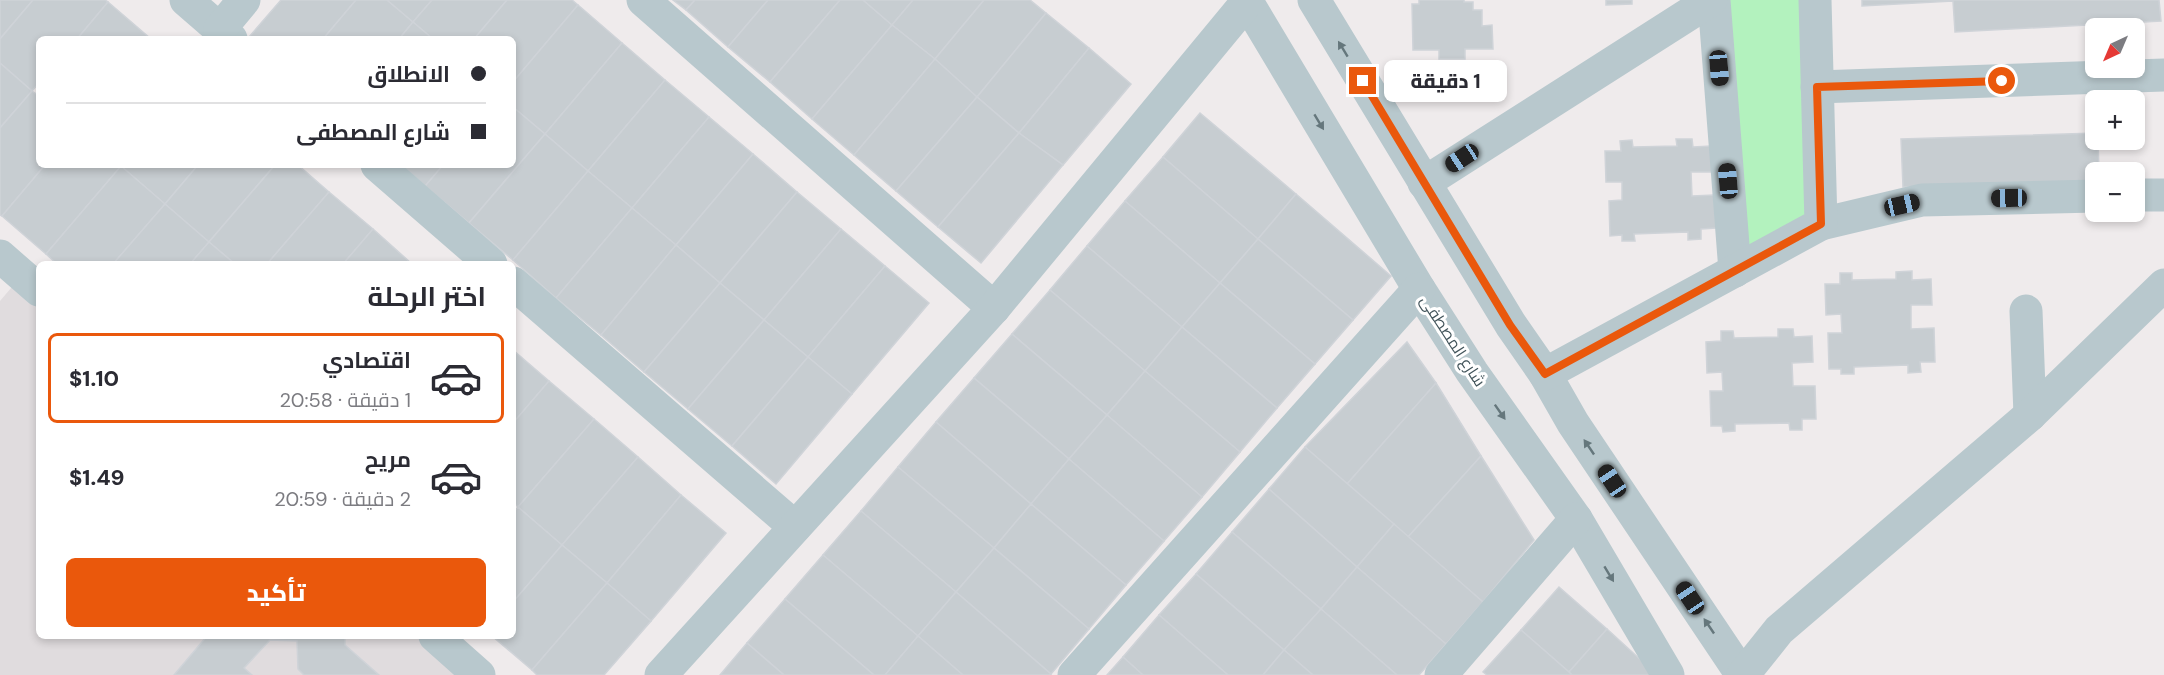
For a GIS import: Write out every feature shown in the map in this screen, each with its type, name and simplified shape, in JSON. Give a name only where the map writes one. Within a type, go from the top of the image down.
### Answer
[{"type":"street","points":[[186,0],[226,34],[244,0]]},
{"type":"street","points":[[643,0],[994,308]]},
{"type":"street","points":[[1314,0],[1510,325],[1545,374],[1573,423],[1743,675],[1779,630],[2030,415],[2164,285]]},
{"type":"street","points":[[1424,183],[1712,0],[1736,271]]},
{"type":"street","points":[[1815,0],[1821,224]]},
{"type":"street","points":[[660,675],[994,308],[1246,1]]},
{"type":"street","name":"شارع المصطفى","points":[[1246,1],[1419,289],[1472,372],[1576,519],[1668,675]]},
{"type":"street","points":[[1817,87],[2164,75]]},
{"type":"street","points":[[380,168],[488,261]]},
{"type":"street","points":[[2145,195],[2164,195]]},
{"type":"street","points":[[1545,374],[1821,224],[1922,200],[2085,196]]},
{"type":"street","points":[[3,266],[36,288]]},
{"type":"street","points":[[516,286],[795,527]]},
{"type":"street","points":[[1074,675],[1419,289]]},
{"type":"street","points":[[2026,311],[2030,415]]},
{"type":"street","points":[[1441,675],[1576,519]]},
{"type":"street","points":[[438,639],[479,675]]},
{"type":"shaded area","points":[[17,281],[36,297],[36,639],[430,639],[472,675],[0,675],[0,301]]},
{"type":"green space","points":[[1714,0],[1815,0],[1821,224],[1735,271]]},
{"type":"building","points":[[0,0],[33,0],[0,39]]},
{"type":"building","points":[[33,0],[105,0],[108,2],[80,36],[36,36],[36,86],[32,91],[0,63],[0,39]]},
{"type":"building","points":[[281,0],[356,0],[326,36],[250,36]]},
{"type":"building","points":[[356,0],[387,0],[413,22],[401,36],[326,36]]},
{"type":"building","points":[[387,0],[432,0],[413,22]]},
{"type":"building","points":[[432,0],[507,0],[477,36],[429,36],[413,22]]},
{"type":"building","points":[[507,0],[572,0],[578,5],[516,78],[516,36],[477,36]]},
{"type":"building","points":[[673,0],[695,0],[686,10]]},
{"type":"building","points":[[695,0],[768,0],[728,47],[686,10]]},
{"type":"building","points":[[768,0],[840,0],[770,82],[728,47]]},
{"type":"building","points":[[840,0],[863,0],[892,25],[812,119],[770,82]]},
{"type":"building","points":[[863,0],[913,0],[892,25]]},
{"type":"building","points":[[913,0],[984,0],[935,59],[892,25]]},
{"type":"building","points":[[984,0],[1030,0],[1046,13],[977,97],[935,59]]},
{"type":"building","points":[[1419,0],[1473,2],[1473,10],[1482,10],[1482,26],[1492,25],[1493,49],[1465,49],[1465,59],[1439,59],[1439,50],[1413,50],[1412,4],[1419,4]]},
{"type":"building","points":[[1606,0],[1632,0],[1632,4],[1606,5]]},
{"type":"building","points":[[1862,0],[2159,0],[2161,21],[2145,22],[2145,18],[2085,18],[2085,25],[1955,32],[1953,1],[1862,6]]},
{"type":"building","points":[[108,2],[148,36],[80,36]]},
{"type":"building","points":[[578,5],[622,43],[545,134],[516,110],[516,78]]},
{"type":"building","points":[[1046,13],[1089,48],[1019,133],[977,97]]},
{"type":"building","points":[[413,22],[429,36],[401,36]]},
{"type":"building","points":[[892,25],[935,59],[854,155],[812,119]]},
{"type":"building","points":[[622,43],[665,80],[588,171],[545,134]]},
{"type":"building","points":[[1089,48],[1131,84],[1063,165],[1019,133]]},
{"type":"building","points":[[935,59],[977,97],[896,191],[854,155]]},
{"type":"building","points":[[0,63],[32,91],[0,128]]},
{"type":"building","points":[[665,80],[709,117],[632,208],[588,171]]},
{"type":"building","points":[[32,91],[36,94],[36,168],[42,168],[2,216],[0,215],[0,128]]},
{"type":"building","points":[[977,97],[1019,133],[938,227],[896,191]]},
{"type":"building","points":[[516,110],[545,134],[516,168]]},
{"type":"building","points":[[1200,113],[1296,194],[1258,239],[1163,157]]},
{"type":"building","points":[[709,117],[753,154],[676,245],[632,208]]},
{"type":"building","points":[[1019,133],[1063,165],[981,263],[938,227]]},
{"type":"building","points":[[2085,133],[2085,150],[2098,150],[2099,162],[2085,162],[2085,181],[1903,187],[1901,139]]},
{"type":"building","points":[[545,134],[588,171],[513,260],[469,223]]},
{"type":"building","points":[[1676,139],[1692,139],[1693,147],[1711,146],[1712,172],[1691,172],[1692,196],[1714,195],[1716,228],[1701,229],[1701,239],[1688,240],[1688,232],[1634,234],[1635,241],[1622,241],[1622,235],[1610,236],[1609,201],[1622,200],[1622,182],[1606,182],[1605,151],[1621,151],[1620,141],[1632,140],[1633,147],[1677,146]]},
{"type":"building","points":[[753,154],[797,192],[720,283],[676,245]]},
{"type":"building","points":[[1163,157],[1258,239],[1220,283],[1125,201]]},
{"type":"building","points":[[42,168],[119,168],[46,254],[2,216]]},
{"type":"building","points":[[119,168],[123,168],[165,204],[116,261],[54,261],[46,254]]},
{"type":"building","points":[[123,168],[195,168],[165,204]]},
{"type":"building","points":[[195,168],[272,168],[209,242],[165,204]]},
{"type":"building","points":[[272,168],[301,168],[329,192],[270,261],[231,261],[209,242]]},
{"type":"building","points":[[404,168],[440,168],[425,186]]},
{"type":"building","points":[[440,168],[516,168],[469,223],[425,186]]},
{"type":"building","points":[[588,171],[632,208],[556,298],[513,260]]},
{"type":"building","points":[[329,192],[373,229],[346,261],[270,261]]},
{"type":"building","points":[[797,192],[841,229],[764,320],[720,283]]},
{"type":"building","points":[[1296,194],[1391,276],[1353,320],[1258,239]]},
{"type":"building","points":[[1125,201],[1220,283],[1182,327],[1087,246]]},
{"type":"building","points":[[165,204],[209,242],[193,261],[116,261]]},
{"type":"building","points":[[632,208],[676,245],[601,335],[556,298]]},
{"type":"building","points":[[373,229],[409,261],[346,261]]},
{"type":"building","points":[[841,229],[885,266],[808,357],[764,320]]},
{"type":"building","points":[[1258,239],[1353,320],[1315,364],[1220,283]]},
{"type":"building","points":[[209,242],[231,261],[193,261]]},
{"type":"building","points":[[676,245],[720,283],[644,372],[601,335]]},
{"type":"building","points":[[1087,246],[1182,327],[1145,371],[1050,290]]},
{"type":"building","points":[[885,266],[929,303],[852,394],[808,357]]},
{"type":"building","points":[[1912,271],[1912,280],[1931,279],[1932,305],[1911,305],[1911,329],[1934,328],[1935,362],[1920,362],[1921,372],[1908,373],[1908,365],[1854,367],[1854,374],[1841,374],[1841,369],[1829,369],[1828,333],[1842,333],[1841,314],[1826,315],[1825,284],[1840,284],[1840,273],[1852,273],[1852,280],[1896,279],[1896,272]]},
{"type":"building","points":[[720,283],[764,320],[688,409],[644,372]]},
{"type":"building","points":[[1220,283],[1315,364],[1277,408],[1182,327]]},
{"type":"building","points":[[1050,290],[1145,371],[1107,415],[1012,334]]},
{"type":"building","points":[[764,320],[808,357],[732,446],[688,409]]},
{"type":"building","points":[[1182,327],[1277,408],[1240,452],[1145,371]]},
{"type":"building","points":[[1778,329],[1793,329],[1794,337],[1812,336],[1813,362],[1792,363],[1793,386],[1815,386],[1816,419],[1802,419],[1802,430],[1790,430],[1789,423],[1735,424],[1735,431],[1723,432],[1722,426],[1711,426],[1710,391],[1723,391],[1722,372],[1707,373],[1706,342],[1721,341],[1721,331],[1733,331],[1734,338],[1778,337]]},
{"type":"building","points":[[1012,334],[1107,415],[1069,459],[974,378]]},
{"type":"building","points":[[1407,342],[1436,383],[1347,484],[1305,447]]},
{"type":"building","points":[[516,353],[549,381],[516,420]]},
{"type":"building","points":[[808,357],[852,394],[776,484],[732,446]]},
{"type":"building","points":[[1145,371],[1240,452],[1202,497],[1107,415]]},
{"type":"building","points":[[974,378],[1069,459],[1031,504],[936,422]]},
{"type":"building","points":[[549,381],[594,419],[518,507],[516,505],[516,420]]},
{"type":"building","points":[[1436,383],[1481,456],[1408,537],[1347,484]]},
{"type":"building","points":[[1107,415],[1202,497],[1164,541],[1069,459]]},
{"type":"building","points":[[594,419],[638,457],[562,545],[518,507]]},
{"type":"building","points":[[936,422],[1031,504],[994,548],[898,467]]},
{"type":"building","points":[[1305,447],[1394,524],[1357,567],[1269,489]]},
{"type":"building","points":[[1481,456],[1534,540],[1483,602],[1408,537]]},
{"type":"building","points":[[638,457],[681,495],[607,583],[562,545]]},
{"type":"building","points":[[1069,459],[1164,541],[1126,585],[1031,504]]},
{"type":"building","points":[[898,467],[994,548],[956,592],[861,511]]},
{"type":"building","points":[[1269,489],[1357,567],[1321,609],[1232,532]]},
{"type":"building","points":[[681,495],[726,533],[651,621],[607,583]]},
{"type":"building","points":[[1031,504],[1126,585],[1089,629],[994,548]]},
{"type":"building","points":[[518,507],[562,545],[516,599],[516,509]]},
{"type":"building","points":[[861,511],[956,592],[918,636],[823,555]]},
{"type":"building","points":[[1394,524],[1483,602],[1446,644],[1357,567]]},
{"type":"building","points":[[1232,532],[1321,609],[1284,650],[1196,574]]},
{"type":"building","points":[[562,545],[607,583],[532,670],[496,639],[516,639],[516,599]]},
{"type":"building","points":[[994,548],[1089,629],[1051,674],[956,592]]},
{"type":"building","points":[[823,555],[918,636],[885,675],[874,675],[785,599]]},
{"type":"building","points":[[1357,567],[1446,644],[1419,675],[1397,675],[1321,609]]},
{"type":"building","points":[[1196,574],[1284,650],[1263,675],[1228,675],[1159,615]]},
{"type":"building","points":[[607,583],[651,621],[604,675],[537,675],[532,670]]},
{"type":"building","points":[[1559,587],[1607,629],[1569,672],[1521,630]]},
{"type":"building","points":[[956,592],[1051,674],[963,675],[918,636]]},
{"type":"building","points":[[785,599],[874,675],[784,675],[747,643]]},
{"type":"building","points":[[1321,609],[1397,675],[1313,675],[1284,650]]},
{"type":"building","points":[[1159,615],[1228,675],[1143,675],[1123,657]]},
{"type":"building","points":[[1607,629],[1654,672],[1652,675],[1572,675],[1569,672]]},
{"type":"building","points":[[1521,630],[1572,675],[1487,675],[1483,672]]},
{"type":"building","points":[[918,636],[963,675],[885,675]]},
{"type":"building","points":[[204,639],[345,639],[345,645],[379,675],[304,675],[298,669],[297,641],[270,640],[244,668],[252,675],[174,675]]},
{"type":"building","points":[[747,643],[784,675],[720,675]]},
{"type":"building","points":[[1284,650],[1313,675],[1263,675]]},
{"type":"building","points":[[1123,657],[1143,675],[1107,675]]},
{"type":"route","points":[[1363,81],[1510,325],[1545,374],[1821,224],[1817,87],[2002,81]]}]
